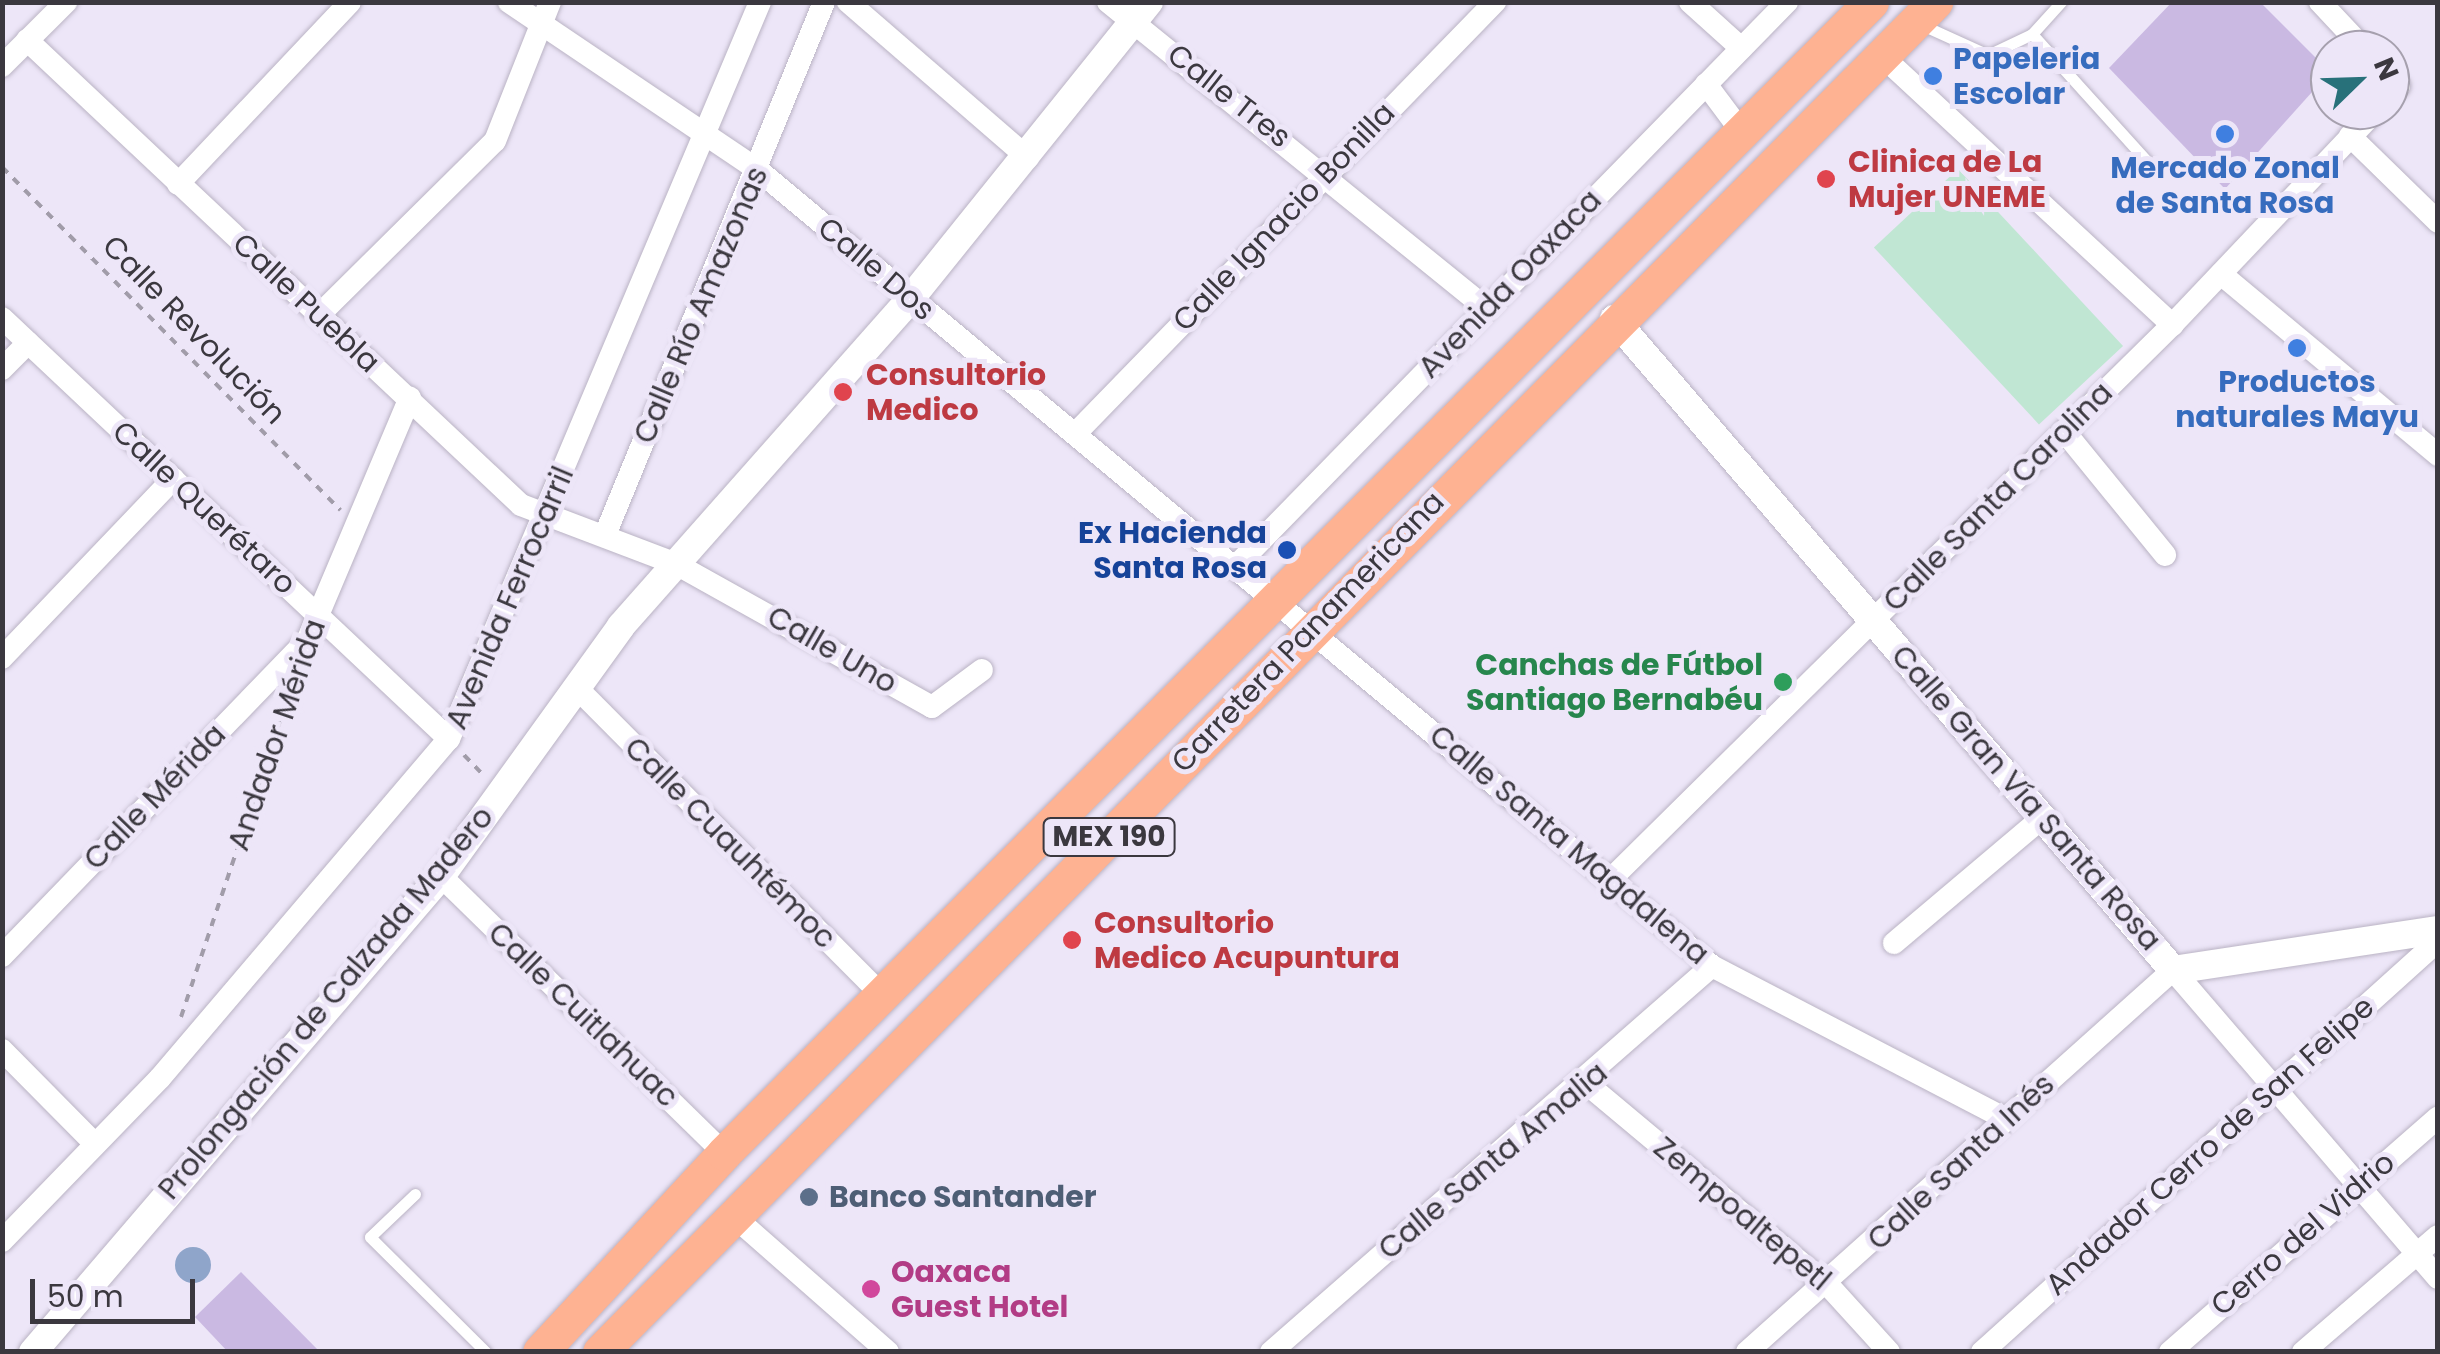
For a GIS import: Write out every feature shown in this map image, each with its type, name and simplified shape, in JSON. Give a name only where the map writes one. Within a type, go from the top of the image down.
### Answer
[{"type":"highway","name":"Carretera Panamericana","points":[[540,1352],[724,1153],[1272,598],[1871,2]]},
{"type":"highway","name":"Carretera Panamericana","points":[[600,1352],[731,1214],[1614,319],[1926,12]]},
{"type":"street","points":[[2,66],[66,2]]},
{"type":"street","points":[[178,184],[350,2]]},
{"type":"street","name":"Calle Dos","points":[[509,2],[538,30],[758,170],[1272,598]]},
{"type":"street","points":[[319,315],[495,141],[550,2]]},
{"type":"street","name":"Avenida Ferrocarril","points":[[2,1241],[160,1078],[449,739],[708,137],[760,2]]},
{"type":"street","name":"Calle Río Amazonas","points":[[605,535],[824,2]]},
{"type":"street","points":[[848,2],[1028,158]]},
{"type":"street","name":"Calle Tres","points":[[1108,2],[1142,13],[1486,308]]},
{"type":"street","name":"Calle Ignacio Bonilla","points":[[1075,434],[1326,171],[1495,2]]},
{"type":"street","points":[[1690,2],[1741,48]]},
{"type":"street","name":"Avenida Oaxaca","points":[[1235,567],[1786,2]]},
{"type":"street","points":[[2320,2],[2346,30]]},
{"type":"street","name":"Prolongación de Calzada Madero","points":[[32,1352],[441,876],[676,564],[911,298],[1142,13]]},
{"type":"street","name":"Calle Puebla","points":[[27,40],[521,505],[605,535]]},
{"type":"street","points":[[1882,56],[2172,324]]},
{"type":"street","points":[[1706,84],[1742,131]]},
{"type":"street","name":"Calle Santa Carolina","points":[[1612,877],[2172,324],[2356,130]]},
{"type":"street","points":[[2350,136],[2438,222]]},
{"type":"street","points":[[2221,274],[2438,456]]},
{"type":"street","name":"Calle Querétaro","points":[[2,318],[449,739]]},
{"type":"street","name":"Calle Gran Vía Santa Rosa","points":[[1614,319],[2438,1278]]},
{"type":"street","points":[[2,369],[28,343]]},
{"type":"street","name":"Andador Mérida","points":[[308,639],[410,398]]},
{"type":"street","points":[[2064,432],[2165,555]]},
{"type":"street","points":[[2,658],[173,479]]},
{"type":"street","points":[[605,535],[676,564]]},
{"type":"street","name":"Calle Uno","points":[[676,564],[932,708],[982,670]]},
{"type":"street","name":"Calle Santa Magdalena","points":[[1272,598],[1612,877],[1712,966],[2004,1118]]},
{"type":"street","name":"Calle Mérida","points":[[2,956],[308,639]]},
{"type":"street","name":"Calle Cuauhtémoc","points":[[580,691],[881,994]]},
{"type":"street","points":[[1894,942],[2043,818]]},
{"type":"street","name":"Calle Cuitlahuac","points":[[441,876],[724,1153]]},
{"type":"street","points":[[2173,970],[2438,930]]},
{"type":"street","name":"Andador Cerro de San Felipe","points":[[1982,1352],[2438,940]]},
{"type":"street","name":"Calle Santa Amalia","points":[[1272,1352],[1587,1084],[1712,966]]},
{"type":"street","name":"Calle Santa Inés","points":[[1747,1352],[1829,1286],[2004,1118],[2173,970]]},
{"type":"street","points":[[2,1050],[94,1143]]},
{"type":"street","name":"Zempoaltepetl","points":[[1587,1084],[1829,1286],[1889,1352]]},
{"type":"street","name":"Cerro del Vidrio","points":[[2170,1352],[2438,1118]]},
{"type":"street","points":[[731,1214],[888,1352]]},
{"type":"street","points":[[2303,1352],[2438,1236]]},
{"type":"lane","points":[[1926,12],[1988,55],[2032,34],[2061,2]]},
{"type":"lane","points":[[2032,34],[2153,168]]},
{"type":"lane","points":[[415,1194],[370,1237],[486,1352]]},
{"type":"path","name":"Calle Revolución","points":[[2,166],[354,524]]},
{"type":"path","name":"Andador Mérida","points":[[179,1023],[308,639]]},
{"type":"path","points":[[449,739],[502,796]]},
{"type":"green space","points":[[1958,169],[2123,346],[2039,424],[1874,247]]},
{"type":"water","points":[[193,1247],[206,1252],[211,1265],[206,1278],[193,1283],[180,1278],[175,1265],[180,1252]]},
{"type":"building","name":"Mercado Zonal de Santa Rosa","points":[[2172,2],[2260,2],[2310,52],[2310,94],[2225,189],[2109,68]]},
{"type":"building","points":[[241,1272],[320,1352],[228,1352],[195,1317]]},
{"type":"place","name":"Papeleria Escolar","points":[[1933,76]]},
{"type":"place","name":"Mercado Zonal de Santa Rosa","points":[[2225,134]]},
{"type":"place","name":"Clinica de La Mujer UNEME","points":[[1826,179]]},
{"type":"place","name":"Productos naturales Mayu","points":[[2297,348]]},
{"type":"place","name":"Consultorio Medico","points":[[843,392]]},
{"type":"place","name":"Ex Hacienda Santa Rosa","points":[[1287,550]]},
{"type":"place","name":"Canchas de Fútbol Santiago Bernabéu","points":[[1783,682]]},
{"type":"place","name":"Consultorio Medico Acupuntura","points":[[1072,940]]},
{"type":"place","name":"Banco Santander","points":[[809,1197]]},
{"type":"place","name":"Oaxaca Guest Hotel","points":[[871,1289]]}]
